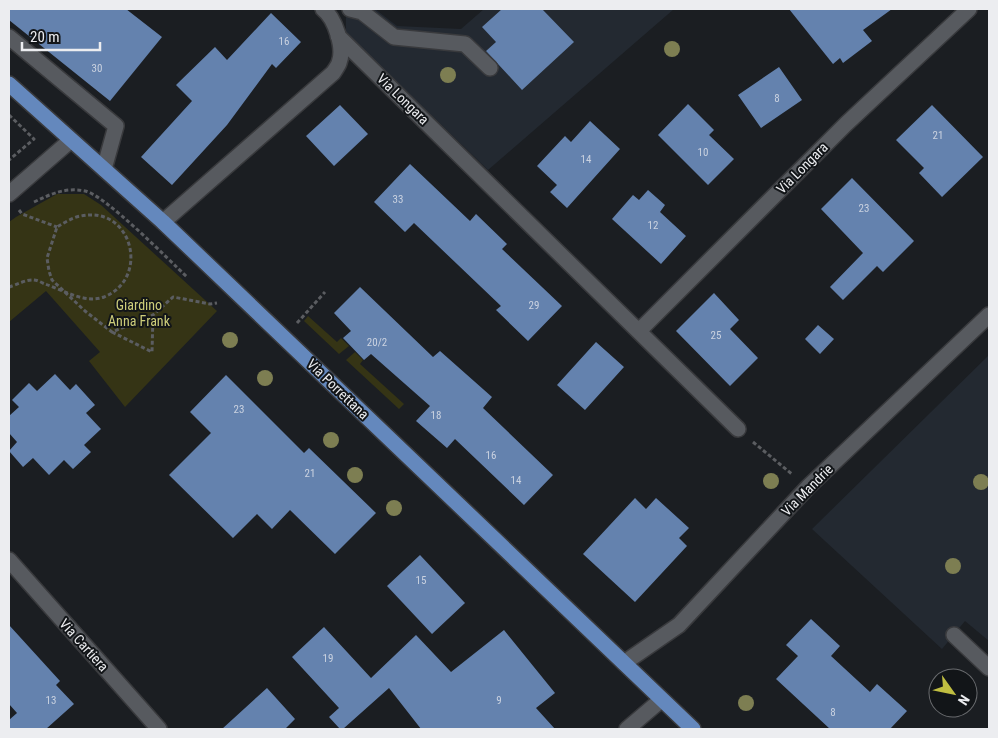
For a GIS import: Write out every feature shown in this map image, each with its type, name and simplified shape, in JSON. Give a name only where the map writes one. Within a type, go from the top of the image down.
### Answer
[{"type":"main road","name":"Via Porrettana","points":[[9,84],[163,222],[693,729]]},
{"type":"main road","name":"Via Porrettana","points":[[662,700],[684,729]]},
{"type":"street","points":[[350,9],[362,12],[394,37],[465,44],[490,68]]},
{"type":"street","name":"Via Longara","points":[[639,331],[846,124],[969,9]]},
{"type":"street","name":"Via Longara","points":[[163,222],[333,73],[340,63],[341,49],[338,36],[327,10]]},
{"type":"street","name":"Via Longara","points":[[338,36],[738,429]]},
{"type":"street","points":[[9,37],[116,126],[104,169]]},
{"type":"street","points":[[9,194],[72,140]]},
{"type":"street","name":"Via Mandrie","points":[[624,663],[679,625],[808,487],[989,315]]},
{"type":"street","name":"Via Cartiera","points":[[9,560],[160,729]]},
{"type":"street","points":[[954,635],[989,668]]},
{"type":"street","points":[[627,729],[662,700]]},
{"type":"path","points":[[9,115],[34,139],[9,160]]},
{"type":"path","points":[[9,288],[34,280],[79,297],[89,299],[103,297],[115,290],[124,280],[130,268],[132,254],[129,241],[122,229],[111,220],[98,215],[81,216],[57,226],[22,214],[18,209],[57,191],[86,191],[105,201],[188,278]]},
{"type":"path","points":[[57,226],[47,258],[49,271],[52,280],[85,311],[112,332],[152,352],[152,315]]},
{"type":"path","points":[[297,323],[325,292]]},
{"type":"path","points":[[112,332],[152,315],[173,297],[210,304]]},
{"type":"path","points":[[209,297],[216,303]]},
{"type":"path","points":[[738,429],[808,487]]},
{"type":"shaded area","points":[[346,9],[375,9],[397,26],[461,29],[484,9],[674,9],[488,170],[346,33]]},
{"type":"shaded area","points":[[989,355],[989,641],[965,621],[942,649],[812,529]]},
{"type":"green space","name":"Giardino Anna Frank","points":[[57,194],[84,194],[101,205],[217,311],[125,407],[89,361],[100,352],[46,291],[9,322],[9,222]]},
{"type":"green space","points":[[308,316],[337,342],[341,338],[349,346],[339,354],[304,321]]},
{"type":"green space","points":[[355,352],[363,360],[360,364],[404,404],[399,409],[346,360]]},
{"type":"building","points":[[9,9],[126,9],[162,37],[110,101],[9,20]]},
{"type":"building","points":[[502,9],[542,9],[574,42],[522,90],[486,51],[496,42],[482,27]]},
{"type":"building","points":[[789,9],[892,9],[863,30],[872,41],[843,63],[840,58],[833,64]]},
{"type":"building","points":[[271,13],[301,42],[276,68],[272,64],[227,125],[172,185],[141,157],[192,101],[176,85],[215,47],[227,60]]},
{"type":"building","points":[[779,67],[802,100],[761,128],[738,95]]},
{"type":"building","points":[[688,104],[714,130],[709,135],[734,159],[708,185],[658,135]]},
{"type":"building","points":[[340,105],[368,134],[334,166],[306,136]]},
{"type":"building","points":[[932,105],[983,157],[942,197],[919,173],[924,168],[896,140]]},
{"type":"building","points":[[590,121],[620,149],[567,208],[550,192],[557,185],[537,166],[565,136],[571,142]]},
{"type":"building","points":[[410,164],[470,221],[476,214],[507,244],[502,249],[562,306],[528,341],[496,310],[501,306],[414,223],[405,232],[374,202]]},
{"type":"building","points":[[852,178],[914,241],[883,272],[877,266],[843,300],[830,287],[863,253],[821,209]]},
{"type":"building","points":[[648,190],[665,205],[660,212],[686,236],[661,264],[612,219],[633,195],[639,200]]},
{"type":"building","points":[[360,287],[433,357],[440,351],[492,397],[483,408],[553,475],[524,505],[455,439],[447,448],[416,421],[430,406],[371,354],[364,360],[343,338],[351,331],[334,313]]},
{"type":"building","points":[[714,293],[739,320],[730,329],[758,358],[730,386],[676,331]]},
{"type":"building","points":[[818,325],[834,339],[820,354],[805,339]]},
{"type":"building","points":[[596,342],[624,367],[585,410],[557,385]]},
{"type":"building","points":[[55,374],[70,390],[76,384],[95,405],[86,413],[101,429],[84,445],[91,452],[73,469],[64,460],[49,475],[33,458],[23,467],[9,451],[17,442],[9,433],[9,416],[19,407],[12,400],[29,383],[37,391]]},
{"type":"building","points":[[226,375],[304,453],[309,448],[376,513],[335,554],[290,510],[272,529],[257,514],[233,538],[169,475],[211,433],[190,412]]},
{"type":"building","points":[[635,498],[646,509],[656,498],[689,528],[679,538],[687,546],[635,602],[583,554]]},
{"type":"building","points":[[420,555],[465,603],[432,634],[387,586]]},
{"type":"building","points":[[811,619],[840,646],[831,656],[870,692],[877,684],[907,711],[890,729],[830,729],[776,679],[798,656],[786,645]]},
{"type":"building","points":[[9,625],[60,681],[56,685],[74,704],[46,729],[9,729],[9,720],[17,713],[9,704]]},
{"type":"building","points":[[324,627],[371,678],[416,635],[451,672],[504,630],[555,693],[536,708],[555,729],[421,729],[389,688],[343,729],[340,729],[329,717],[339,708],[292,657]]},
{"type":"building","points":[[267,688],[295,719],[285,729],[222,729]]}]
